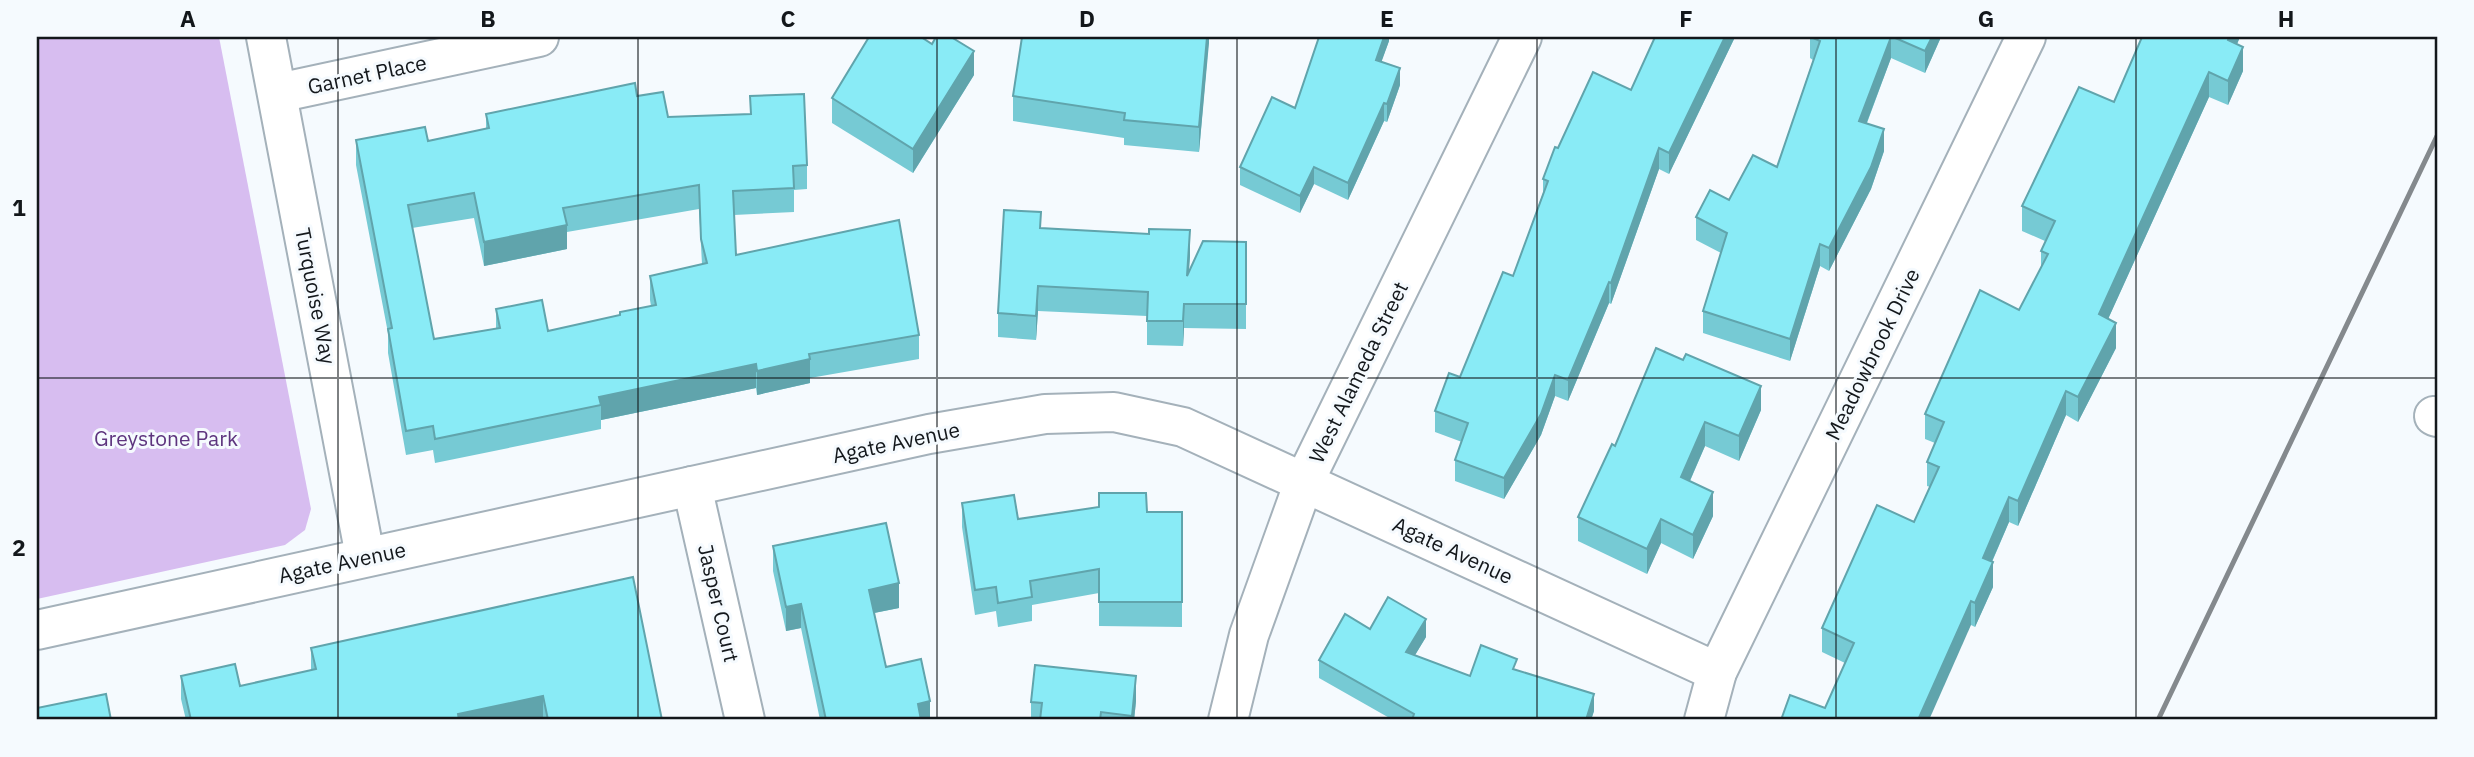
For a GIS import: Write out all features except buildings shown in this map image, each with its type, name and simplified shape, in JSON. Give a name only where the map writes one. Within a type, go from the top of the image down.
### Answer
[{"type":"street","name":"Turquoise Way","points":[[266,37],[365,556]]},
{"type":"street","name":"Garnet Place","points":[[278,93],[539,37]]},
{"type":"street","name":"West Alameda Street","points":[[1228,720],[1249,635],[1304,482],[1522,37]]},
{"type":"street","name":"Meadowbrook Drive","points":[[1704,720],[1717,672],[2026,37]]},
{"type":"street","name":"Agate Avenue","points":[[37,630],[929,434],[1045,414],[1114,412],[1183,427],[1717,672]]},
{"type":"street","name":"Jasper Court","points":[[692,486],[745,720]]},
{"type":"green space","name":"Greystone Park","points":[[37,37],[219,37],[311,509],[305,530],[285,545],[37,599]]},
{"type":"railway","points":[[2158,720],[2437,136]]}]
